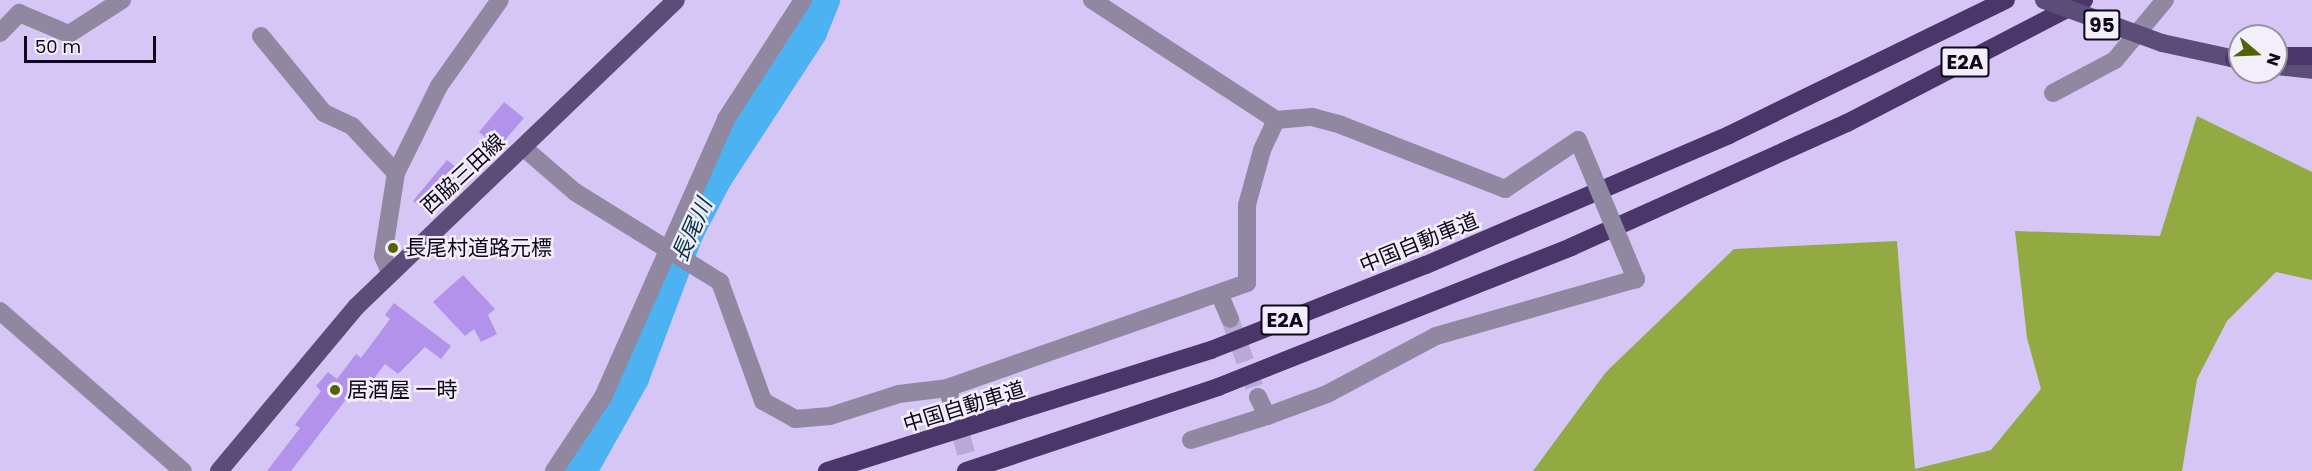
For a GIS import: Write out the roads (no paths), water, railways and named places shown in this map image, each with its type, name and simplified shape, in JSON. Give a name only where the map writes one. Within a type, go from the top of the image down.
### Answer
[{"type":"highway","name":"中国自動車道","points":[[827,471],[1210,350],[1729,135],[2006,0]]},
{"type":"highway","name":"E2A","points":[[966,471],[1218,387],[1439,302],[1847,123],[2084,0]]},
{"type":"highway","points":[[2288,56],[2312,56]]},
{"type":"main road","name":"西脇三田線","points":[[219,471],[390,272],[524,148],[676,0]]},
{"type":"main road","name":"95","points":[[2044,0],[2162,43],[2228,58]]},
{"type":"main road","points":[[2288,67],[2312,70]]},
{"type":"street","points":[[0,33],[19,13],[69,34],[122,0]]},
{"type":"street","points":[[390,272],[383,256],[396,173],[439,86],[500,0]]},
{"type":"street","points":[[554,471],[603,397],[726,119],[803,0]]},
{"type":"street","points":[[1092,0],[1276,120],[1312,117],[1341,125],[1506,189],[1578,140],[1636,279],[1436,336],[1327,394],[1191,440]]},
{"type":"street","points":[[2054,93],[2115,60],[2165,0]]},
{"type":"street","points":[[261,36],[324,113],[352,126],[396,173]]},
{"type":"street","points":[[524,148],[575,192],[669,247],[720,282],[763,401],[795,419],[830,416],[899,394],[947,388],[1247,283],[1247,205],[1276,120]]},
{"type":"street","points":[[1219,293],[1230,319]]},
{"type":"street","points":[[0,311],[183,471]]},
{"type":"street","points":[[947,388],[954,410]]},
{"type":"street","points":[[1258,397],[1267,416]]},
{"type":"waterway","name":"長尾川","points":[[581,471],[633,378],[687,234],[716,178],[811,32],[824,0]]},
{"type":"tunnel","points":[[1230,319],[1258,397]]},
{"type":"tunnel","points":[[954,410],[971,471]]},
{"type":"place","name":"長尾村道路元標","points":[[393,248]]},
{"type":"place","name":"居酒屋 一時","points":[[335,390]]}]
